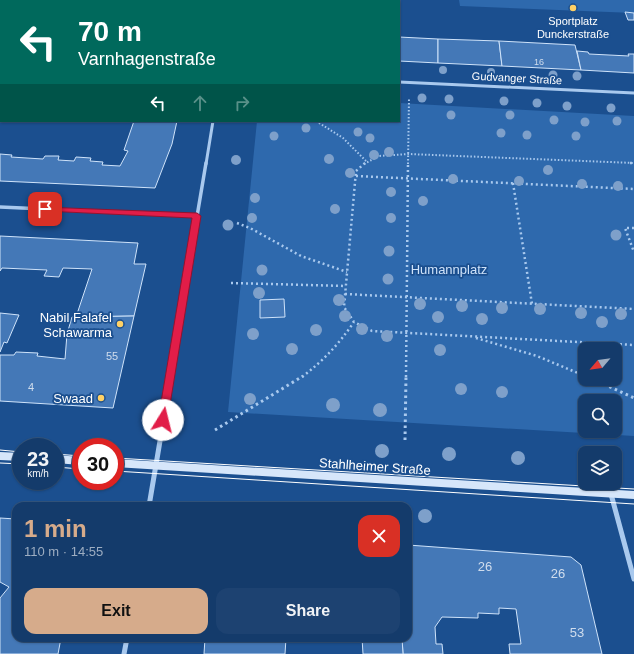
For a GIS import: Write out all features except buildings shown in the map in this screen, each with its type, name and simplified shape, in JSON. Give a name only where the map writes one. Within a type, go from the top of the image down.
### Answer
[{"type":"street","name":"Gudvanger Straße","points":[[400,82],[634,93]]},
{"type":"street","points":[[150,502],[213,122]]},
{"type":"street","points":[[0,207],[197,216]]},
{"type":"street","points":[[0,456],[12,457]]},
{"type":"street","name":"Stahlheimer Straße","points":[[124,464],[634,495]]},
{"type":"street","points":[[611,493],[634,579]]},
{"type":"street","points":[[124,654],[126,642]]},
{"type":"path","points":[[405,440],[409,99]]},
{"type":"path","points":[[318,122],[328,126],[349,142],[366,161]]},
{"type":"path","points":[[634,163],[408,154],[383,156],[366,161],[356,171],[344,307],[354,322],[372,331],[634,344]]},
{"type":"path","points":[[356,176],[634,189]]},
{"type":"path","points":[[513,183],[532,304]]},
{"type":"path","points":[[237,223],[249,226],[286,249],[328,268],[347,272]]},
{"type":"path","points":[[634,228],[625,228],[634,252]]},
{"type":"path","points":[[231,283],[346,286]]},
{"type":"path","points":[[345,294],[634,309]]},
{"type":"path","points":[[215,430],[299,378],[323,361],[338,345],[354,322]]},
{"type":"path","points":[[471,337],[537,356],[578,373]]},
{"type":"path","points":[[608,386],[634,398]]},
{"type":"green space","name":"Sportplatz Dunckerstraße","points":[[459,0],[634,0],[634,13],[460,6]]},
{"type":"green space","name":"Humannplatz","points":[[400,103],[634,116],[634,436],[622,435],[622,394],[578,394],[578,433],[228,412],[257,122],[400,122]]},
{"type":"tram line","points":[[0,450],[12,451]]},
{"type":"tram line","points":[[64,455],[72,455]]},
{"type":"tram line","points":[[124,459],[634,489]]},
{"type":"tram line","points":[[0,463],[12,464]]},
{"type":"tram line","points":[[64,468],[72,468]]},
{"type":"tram line","points":[[124,472],[634,504]]},
{"type":"place","name":"Sportplatz Dunckerstraße","points":[[573,8]]},
{"type":"place","name":"Nabil Falafel Schawarma","points":[[120,324]]},
{"type":"place","name":"Swaad","points":[[101,398]]},
{"type":"route","points":[[45,209],[197,216],[163,420]]}]
